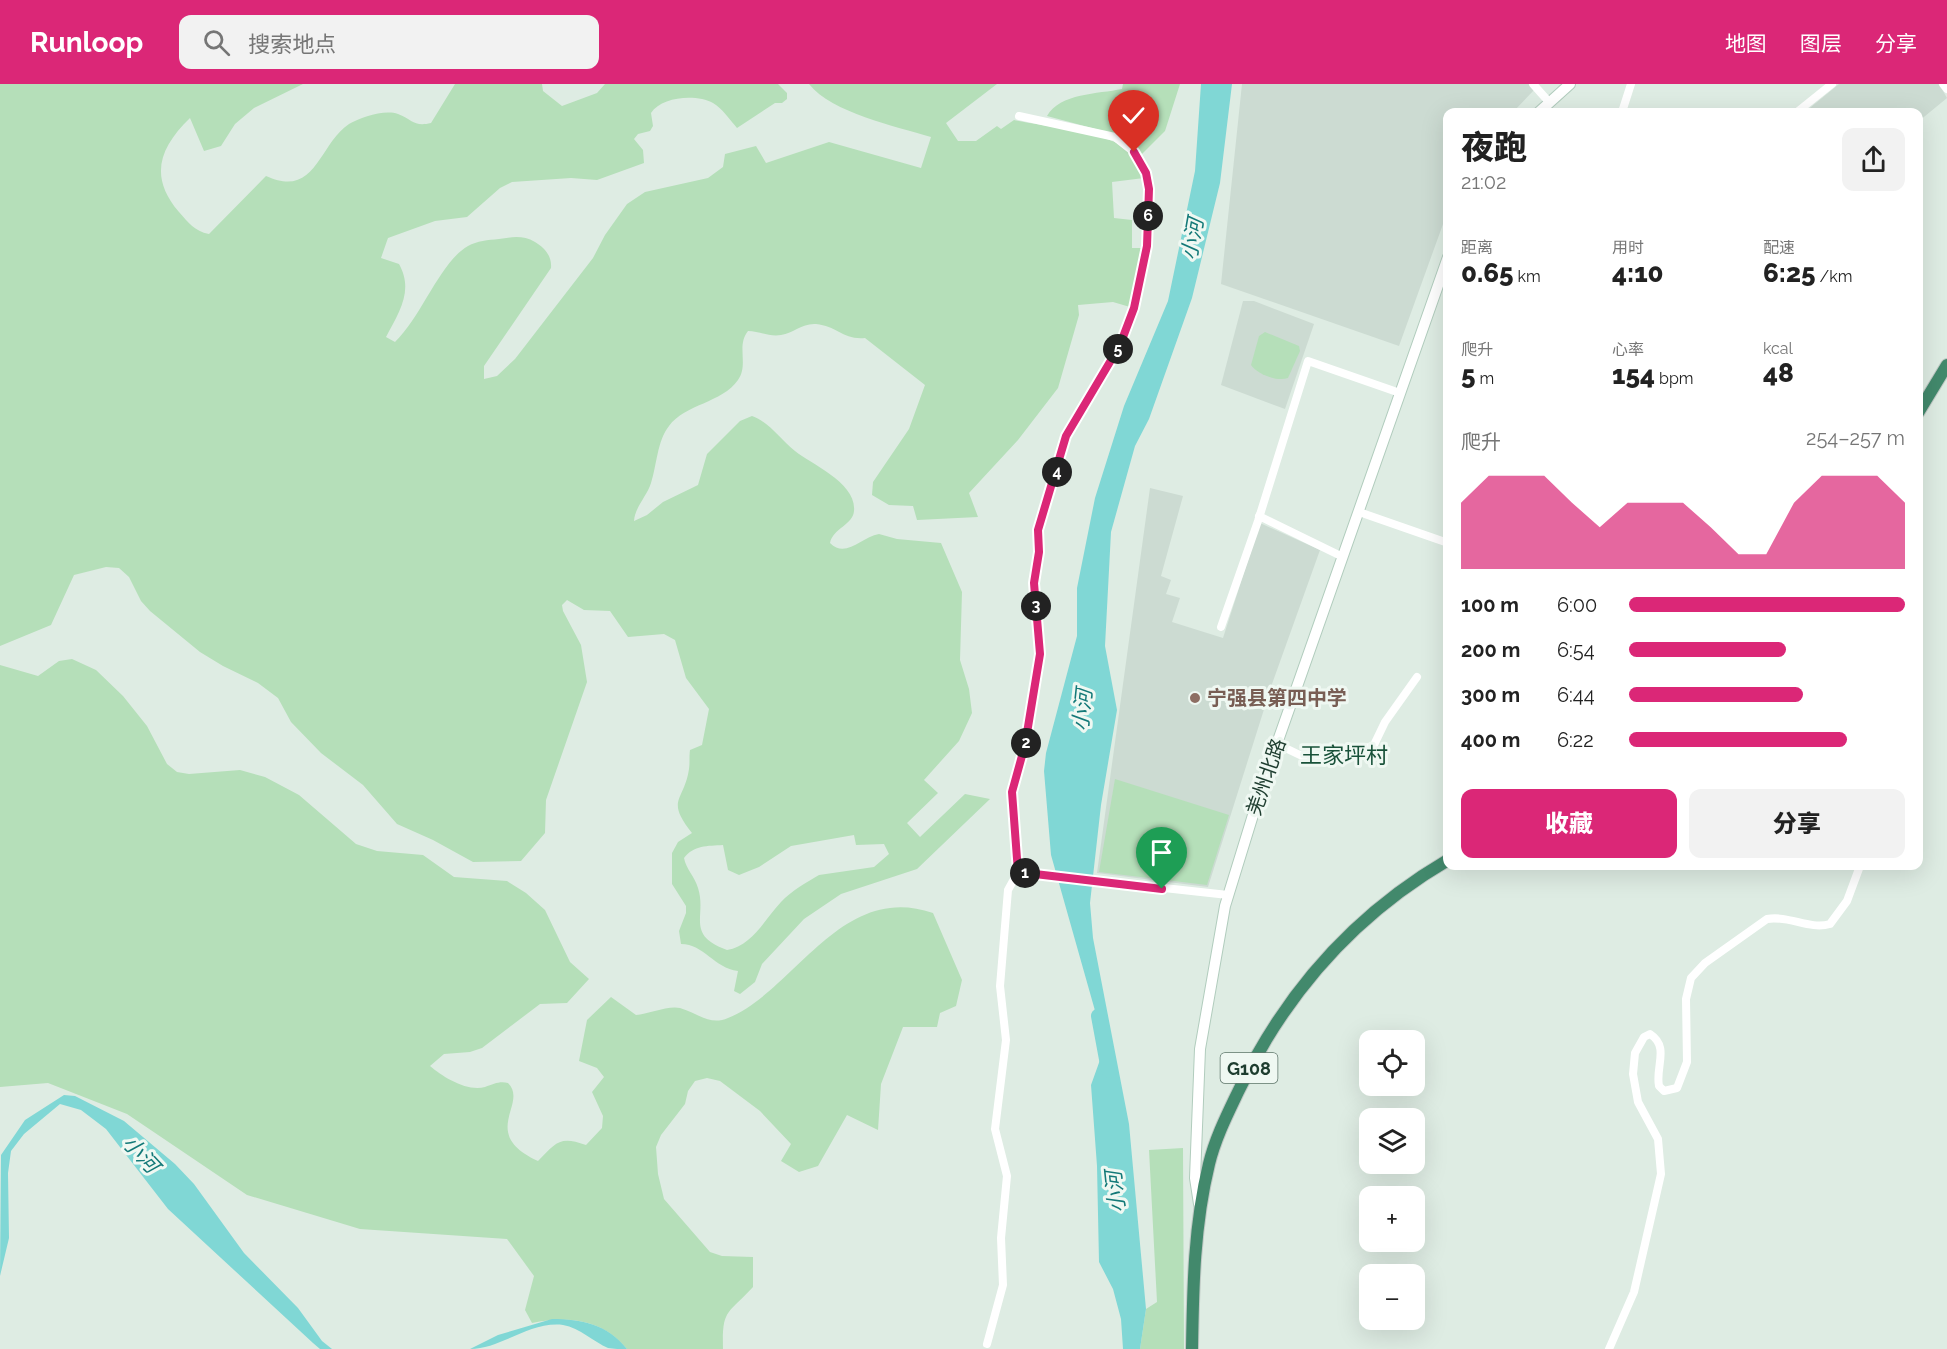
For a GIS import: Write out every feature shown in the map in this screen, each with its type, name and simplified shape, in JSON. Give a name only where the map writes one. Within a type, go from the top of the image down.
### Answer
[{"type":"highway","points":[[1923,405],[1947,365]]},
{"type":"highway","name":"G108","points":[[1192,1349],[1194,1265],[1200,1210],[1210,1157],[1251,1065],[1286,1009],[1314,971],[1350,933],[1401,890],[1443,863]]},
{"type":"main road","points":[[1543,108],[1570,84]]},
{"type":"main road","name":"羌州北路","points":[[1200,1210],[1195,1178],[1200,1049],[1228,895],[1276,744],[1443,269]]},
{"type":"street","points":[[1533,84],[1549,102]]},
{"type":"street","points":[[1623,108],[1630,84]]},
{"type":"street","points":[[1802,108],[1832,84]]},
{"type":"street","points":[[1943,84],[1947,89]]},
{"type":"street","points":[[987,1344],[1003,1285],[1000,1238],[1007,1176],[995,1129],[1006,1040],[1000,987],[1008,890],[1018,872],[1012,792],[1025,745],[1040,654],[1034,583],[1039,552],[1038,530],[1066,436],[1120,345],[1134,308],[1147,246],[1149,189],[1146,173],[1134,152],[1115,137],[1019,116]]},
{"type":"street","points":[[1221,627],[1308,361],[1400,393]]},
{"type":"street","points":[[1359,512],[1443,541]]},
{"type":"street","points":[[1259,516],[1343,557]]},
{"type":"street","points":[[1276,744],[1304,757],[1323,761],[1344,749],[1373,747],[1385,722],[1417,677]]},
{"type":"street","points":[[1609,1349],[1634,1292],[1661,1174],[1658,1139],[1634,1088],[1635,1053],[1644,1037],[1650,1034],[1656,1038],[1662,1050],[1659,1086],[1664,1091],[1677,1088],[1687,1062],[1686,999],[1695,972],[1767,919],[1781,917],[1809,924],[1830,924],[1846,901],[1858,870]]},
{"type":"street","points":[[1018,872],[1228,895]]},
{"type":"shaded area","points":[[1242,84],[1529,84],[1534,90],[1517,108],[1443,108],[1443,224],[1399,346],[1221,284]]},
{"type":"shaded area","points":[[1839,84],[1939,84],[1947,98],[1923,118],[1923,108],[1810,108]]},
{"type":"shaded area","points":[[1243,301],[1254,301],[1314,324],[1285,409],[1221,385]]},
{"type":"shaded area","name":"宁强县第四中学","points":[[1150,488],[1183,496],[1161,576],[1171,580],[1166,594],[1180,598],[1172,622],[1223,638],[1260,523],[1320,550],[1272,684],[1208,887],[1097,873]]},
{"type":"green space","points":[[0,84],[303,84],[254,108],[235,124],[221,146],[204,151],[190,118],[171,140],[162,163],[161,175],[164,187],[179,212],[189,223],[199,231],[209,234],[266,176],[283,181],[296,181],[306,175],[339,133],[349,124],[366,116],[387,112],[398,114],[417,123],[431,123],[455,84],[542,84],[543,91],[562,106],[597,93],[605,84],[778,84],[787,93],[787,99],[782,103],[775,103],[737,128],[723,111],[706,100],[680,98],[671,100],[656,107],[651,113],[653,126],[650,131],[638,134],[634,139],[643,150],[644,163],[597,180],[571,178],[512,182],[500,188],[467,217],[435,221],[388,238],[381,258],[399,264],[405,283],[403,301],[386,337],[395,342],[414,318],[449,264],[468,246],[487,240],[522,237],[535,242],[547,253],[551,268],[484,366],[484,379],[497,376],[515,359],[593,258],[605,235],[627,204],[645,192],[708,178],[723,167],[725,154],[756,146],[766,163],[829,142],[921,168],[931,137],[848,111],[819,94],[809,84],[997,84],[946,123],[958,141],[976,141],[997,126],[1001,129],[1014,120],[1088,133],[1124,147],[1131,153],[1144,178],[1112,182],[1114,218],[1132,220],[1132,248],[1142,248],[1130,307],[1113,302],[1078,305],[1079,315],[1058,388],[1018,440],[969,493],[978,517],[917,520],[913,506],[889,505],[872,495],[873,482],[909,429],[925,385],[865,338],[851,337],[823,325],[806,325],[786,334],[777,335],[748,331],[743,343],[743,368],[738,380],[723,394],[684,413],[665,432],[651,483],[634,521],[647,515],[663,502],[698,485],[707,454],[740,421],[752,416],[769,427],[795,451],[832,475],[848,492],[853,501],[853,516],[835,534],[830,543],[842,549],[848,548],[879,534],[897,539],[941,543],[962,592],[960,660],[969,689],[972,713],[959,741],[924,780],[938,793],[907,823],[920,837],[965,794],[990,799],[917,869],[841,894],[804,919],[762,964],[755,982],[740,994],[734,991],[738,971],[722,966],[696,948],[681,944],[679,931],[686,913],[686,906],[672,884],[672,853],[678,842],[692,833],[679,813],[678,801],[687,780],[690,750],[702,745],[709,709],[686,678],[675,640],[664,634],[628,637],[610,611],[584,610],[567,600],[562,605],[581,645],[587,682],[546,800],[545,833],[521,861],[473,862],[397,824],[363,785],[321,753],[291,722],[278,698],[258,683],[200,652],[150,611],[141,601],[129,577],[119,568],[106,567],[74,575],[51,625],[0,646]],"holes":[[[854,835],[856,845],[884,844],[889,854],[874,867],[819,875],[794,890],[751,938],[736,947],[727,950],[706,938],[700,924],[698,888],[684,858],[692,851],[701,847],[723,845],[728,870],[739,875],[759,867],[791,846]]]},
{"type":"green space","points":[[1123,84],[1180,84],[1165,131],[1140,156],[1118,135],[1047,116],[1053,108],[1070,99],[1122,89]]},
{"type":"green space","points":[[1265,332],[1299,346],[1300,351],[1288,378],[1278,379],[1268,376],[1251,365],[1259,336]]},
{"type":"green space","points":[[72,659],[96,670],[123,696],[147,726],[167,764],[177,772],[189,774],[240,770],[265,777],[299,795],[356,844],[377,851],[423,855],[454,877],[507,881],[526,893],[545,910],[570,962],[589,979],[567,1003],[540,1004],[482,1048],[470,1052],[444,1054],[430,1066],[448,1079],[471,1087],[508,1083],[513,1091],[508,1119],[511,1140],[520,1150],[538,1161],[559,1142],[570,1141],[586,1145],[602,1128],[603,1116],[592,1092],[604,1077],[597,1068],[579,1061],[587,1020],[611,997],[636,1015],[675,1007],[709,1020],[728,1018],[752,1004],[775,986],[821,943],[845,925],[872,912],[901,907],[933,913],[962,980],[956,1006],[940,1013],[937,1027],[903,1027],[881,1084],[878,1130],[847,1115],[818,1166],[799,1172],[781,1161],[791,1144],[760,1111],[720,1081],[707,1078],[695,1081],[688,1091],[685,1104],[661,1135],[656,1147],[658,1174],[664,1199],[710,1252],[722,1256],[753,1257],[753,1287],[732,1308],[725,1319],[723,1349],[627,1349],[607,1331],[584,1322],[559,1320],[532,1323],[525,1310],[534,1276],[507,1239],[360,1229],[247,1195],[127,1114],[48,1083],[0,1087],[0,665],[38,676],[59,661]]},
{"type":"green space","points":[[1115,779],[1229,815],[1207,885],[1099,872]]},
{"type":"green space","points":[[1183,1148],[1184,1349],[1140,1349],[1146,1309],[1157,1302],[1149,1150]]},
{"type":"water","points":[[1201,84],[1232,84],[1220,183],[1192,298],[1149,419],[1135,446],[1111,532],[1105,646],[1117,710],[1101,805],[1090,903],[1093,938],[1129,1124],[1146,1309],[1140,1349],[1123,1349],[1121,1319],[1113,1289],[1099,1262],[1097,1166],[1091,1085],[1105,1046],[1051,855],[1044,771],[1046,753],[1077,636],[1077,588],[1095,498],[1124,406],[1168,301],[1195,171]]},
{"type":"water","points":[[64,1095],[75,1096],[124,1121],[175,1164],[194,1184],[244,1253],[298,1308],[322,1341],[332,1349],[320,1349],[168,1209],[106,1129],[81,1110],[60,1104],[24,1134],[11,1151],[8,1173],[9,1238],[0,1276],[1,1155],[25,1120]]},
{"type":"water","points":[[552,1319],[574,1320],[593,1325],[611,1334],[627,1349],[608,1348],[575,1329],[563,1325],[551,1325],[527,1331],[493,1345],[470,1349],[498,1335]]},
{"type":"waterway","name":"小河","points":[[1099,1016],[1109,1070]]},
{"type":"place","name":"宁强县第四中学","points":[[1195,698]]},
{"type":"district","name":"王家坪村","points":[[1344,755]]},
{"type":"route","points":[[1134,152],[1149,182],[1147,246],[1134,308],[1120,345],[1066,436],[1051,493],[1039,525],[1039,552],[1034,583],[1040,654],[1024,752],[1014,779],[1013,827],[1018,872],[1162,889]]}]
